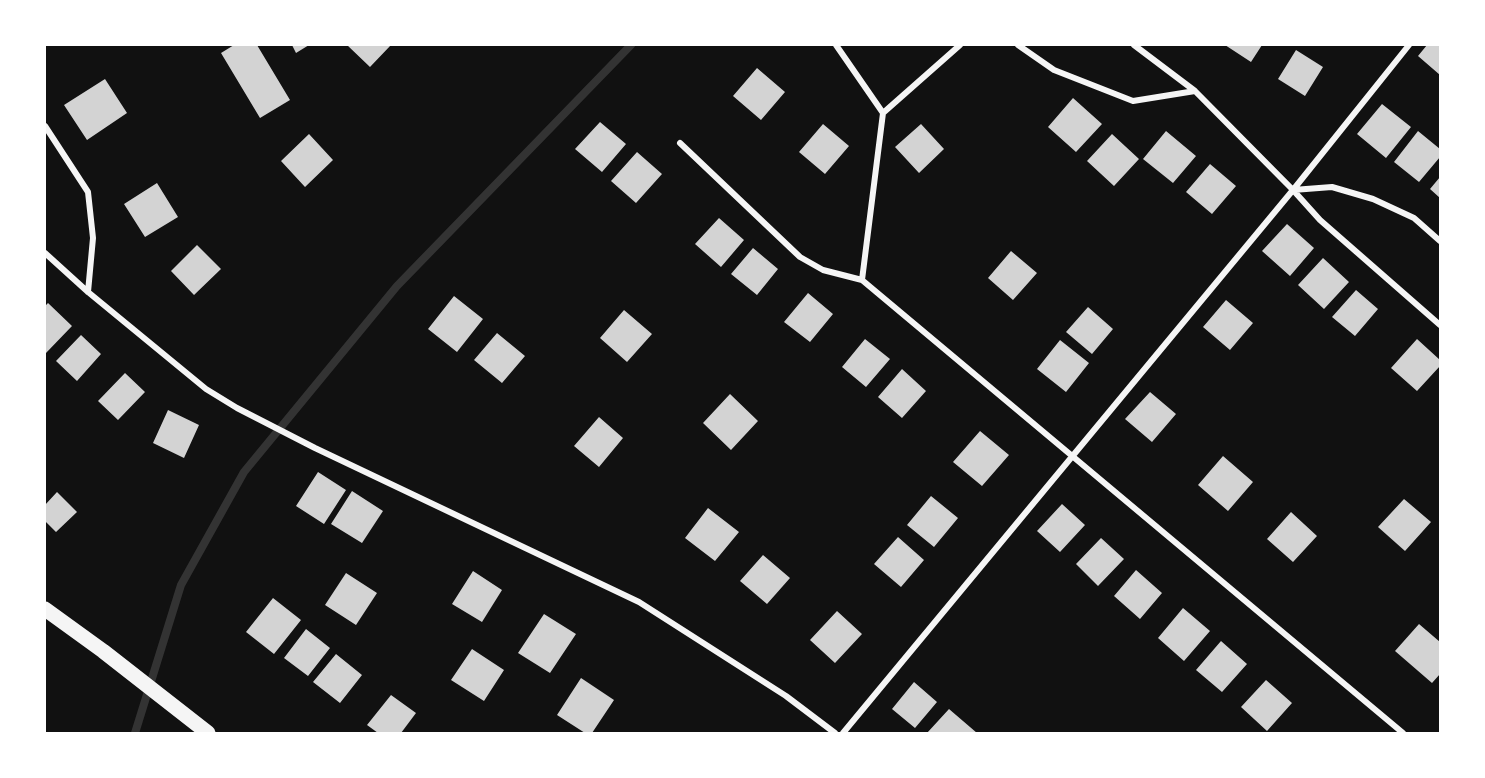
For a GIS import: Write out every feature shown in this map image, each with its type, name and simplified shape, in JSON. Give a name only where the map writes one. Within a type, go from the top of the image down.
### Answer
[{"type":"main road","points":[[45,609],[208,733]]},
{"type":"street","points":[[836,45],[883,113]]},
{"type":"street","points":[[862,280],[883,113],[960,45]]},
{"type":"street","points":[[1018,45],[1054,70],[1133,101],[1195,91]]},
{"type":"street","points":[[1134,45],[1195,91],[1320,220],[1440,326]]},
{"type":"street","points":[[843,733],[1293,190],[1408,45]]},
{"type":"street","points":[[45,126],[88,192],[93,238],[88,292]]},
{"type":"street","points":[[680,143],[800,257],[823,270],[862,280],[1402,733]]},
{"type":"street","points":[[1293,190],[1332,187],[1373,199],[1414,218],[1440,241]]},
{"type":"street","points":[[45,253],[88,292],[206,389],[237,408],[315,448],[639,603],[786,696],[835,733]]},
{"type":"building","points":[[234,45],[257,45],[290,100],[260,118],[221,53]]},
{"type":"building","points":[[292,45],[309,45],[296,53]]},
{"type":"building","points":[[347,45],[391,45],[370,67]]},
{"type":"building","points":[[1225,45],[1262,45],[1251,62]]},
{"type":"building","points":[[1427,45],[1440,45],[1440,75],[1418,56]]},
{"type":"building","points":[[1296,50],[1323,67],[1305,96],[1278,79]]},
{"type":"building","points":[[757,68],[785,92],[761,120],[733,96]]},
{"type":"building","points":[[105,79],[127,113],[87,140],[64,105]]},
{"type":"building","points":[[1073,98],[1102,124],[1076,152],[1048,127]]},
{"type":"building","points":[[1382,104],[1411,127],[1386,158],[1357,134]]},
{"type":"building","points":[[600,122],[626,144],[602,172],[575,149]]},
{"type":"building","points":[[823,124],[849,146],[825,174],[799,152]]},
{"type":"building","points":[[921,124],[944,149],[919,173],[895,147]]},
{"type":"building","points":[[1166,131],[1196,156],[1173,183],[1143,159]]},
{"type":"building","points":[[1418,131],[1440,149],[1440,157],[1419,182],[1394,162]]},
{"type":"building","points":[[309,134],[333,160],[305,187],[281,161]]},
{"type":"building","points":[[1112,134],[1139,159],[1114,186],[1087,161]]},
{"type":"building","points":[[637,152],[662,174],[636,203],[611,181]]},
{"type":"building","points":[[1210,164],[1236,186],[1212,214],[1186,192]]},
{"type":"building","points":[[1440,177],[1440,198],[1430,189]]},
{"type":"building","points":[[157,183],[178,217],[145,237],[124,204]]},
{"type":"building","points":[[719,218],[744,240],[721,267],[695,244]]},
{"type":"building","points":[[1287,224],[1314,248],[1290,276],[1262,251]]},
{"type":"building","points":[[197,245],[221,269],[194,295],[171,271]]},
{"type":"building","points":[[753,248],[778,269],[757,295],[731,274]]},
{"type":"building","points":[[1011,251],[1037,273],[1013,300],[988,278]]},
{"type":"building","points":[[1323,258],[1349,282],[1324,309],[1298,285]]},
{"type":"building","points":[[1356,290],[1378,309],[1355,336],[1332,317]]},
{"type":"building","points":[[808,293],[833,314],[810,342],[784,322]]},
{"type":"building","points":[[454,296],[483,319],[457,352],[428,329]]},
{"type":"building","points":[[1226,300],[1253,323],[1230,350],[1203,327]]},
{"type":"building","points":[[48,303],[72,326],[46,353],[45,306]]},
{"type":"building","points":[[1088,307],[1113,329],[1092,354],[1066,332]]},
{"type":"building","points":[[624,310],[652,334],[627,362],[600,338]]},
{"type":"building","points":[[497,333],[525,356],[502,383],[474,360]]},
{"type":"building","points":[[81,335],[101,354],[77,381],[56,361]]},
{"type":"building","points":[[865,339],[890,359],[866,387],[842,367]]},
{"type":"building","points":[[1417,339],[1440,360],[1440,366],[1417,391],[1391,368]]},
{"type":"building","points":[[1060,340],[1089,363],[1066,392],[1037,369]]},
{"type":"building","points":[[902,369],[926,391],[902,418],[878,397]]},
{"type":"building","points":[[125,373],[145,392],[118,420],[98,401]]},
{"type":"building","points":[[1150,392],[1176,414],[1152,442],[1125,419]]},
{"type":"building","points":[[730,394],[758,421],[731,450],[703,423]]},
{"type":"building","points":[[168,410],[199,425],[184,458],[153,443]]},
{"type":"building","points":[[599,417],[623,438],[599,467],[574,446]]},
{"type":"building","points":[[980,431],[1009,455],[982,486],[953,462]]},
{"type":"building","points":[[1223,456],[1253,482],[1228,511],[1198,485]]},
{"type":"building","points":[[318,472],[346,490],[324,524],[296,506]]},
{"type":"building","points":[[352,491],[383,511],[362,543],[331,524]]},
{"type":"building","points":[[57,492],[77,512],[56,532],[45,521],[45,505]]},
{"type":"building","points":[[931,496],[958,518],[934,547],[907,525]]},
{"type":"building","points":[[1404,499],[1431,522],[1405,551],[1378,527]]},
{"type":"building","points":[[1062,504],[1085,525],[1060,552],[1037,531]]},
{"type":"building","points":[[708,508],[739,532],[715,561],[685,538]]},
{"type":"building","points":[[1291,512],[1317,536],[1293,562],[1267,539]]},
{"type":"building","points":[[898,537],[924,560],[901,587],[874,564]]},
{"type":"building","points":[[1101,538],[1124,559],[1098,586],[1076,564]]},
{"type":"building","points":[[763,555],[790,578],[767,604],[740,581]]},
{"type":"building","points":[[1136,570],[1162,593],[1140,619],[1114,596]]},
{"type":"building","points":[[473,571],[502,590],[482,622],[452,604]]},
{"type":"building","points":[[346,573],[377,593],[356,625],[325,605]]},
{"type":"building","points":[[273,598],[301,620],[274,654],[246,632]]},
{"type":"building","points":[[1183,608],[1210,631],[1184,661],[1158,638]]},
{"type":"building","points":[[837,611],[862,634],[835,663],[810,640]]},
{"type":"building","points":[[544,614],[576,634],[550,673],[518,653]]},
{"type":"building","points":[[1419,624],[1440,642],[1440,674],[1432,683],[1395,651]]},
{"type":"building","points":[[306,629],[330,648],[308,676],[284,658]]},
{"type":"building","points":[[1221,641],[1247,664],[1222,692],[1196,670]]},
{"type":"building","points":[[472,649],[504,670],[484,701],[451,680]]},
{"type":"building","points":[[336,654],[362,675],[340,703],[313,682]]},
{"type":"building","points":[[581,678],[614,700],[592,733],[585,733],[557,715]]},
{"type":"building","points":[[1266,680],[1292,703],[1267,731],[1241,707]]},
{"type":"building","points":[[914,682],[937,702],[915,728],[892,709]]},
{"type":"building","points":[[391,695],[416,713],[401,733],[378,733],[367,725]]},
{"type":"building","points":[[949,709],[977,733],[927,733]]},
{"type":"waterway","points":[[135,733],[181,585],[244,472],[397,286],[631,45]]}]
